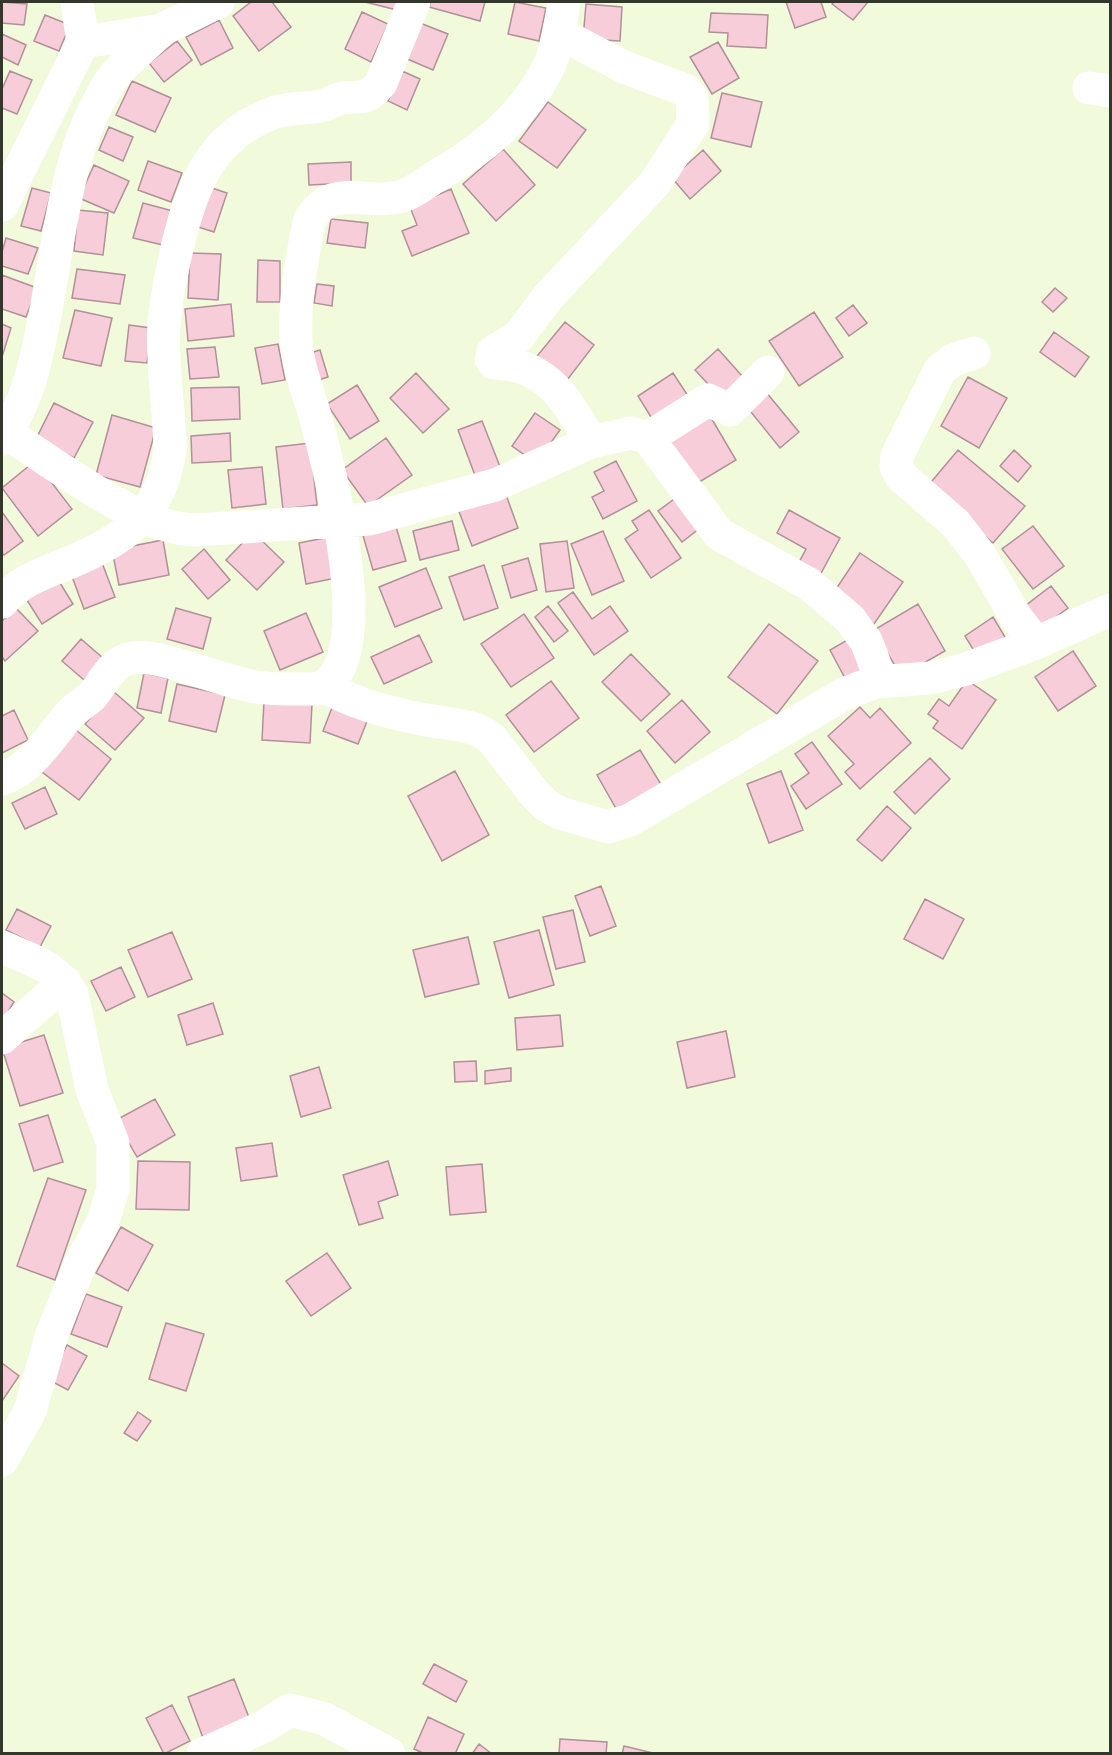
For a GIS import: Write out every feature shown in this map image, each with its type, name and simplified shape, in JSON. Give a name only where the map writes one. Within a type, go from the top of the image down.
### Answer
[{"type":"street","points":[[2,205],[83,42],[77,2]]},
{"type":"street","points":[[2,602],[40,573],[78,559],[143,518],[157,499],[166,472],[170,422],[164,324],[175,257],[200,175],[222,145],[251,121],[282,110],[325,105],[340,98],[361,98],[374,92],[381,83],[395,43],[414,2]]},
{"type":"street","points":[[207,6],[161,30],[124,62],[94,110],[73,165],[32,374],[16,417],[4,436],[143,518],[177,530],[369,519],[495,485],[591,442],[631,433],[648,438],[719,534],[809,584],[850,619],[866,641],[872,656],[876,668],[875,682]]},
{"type":"street","points":[[325,687],[341,668],[351,615],[338,521],[296,340],[309,221],[317,207],[327,200],[400,197],[452,167],[485,143],[514,116],[534,93],[550,62],[561,17],[624,67],[685,90],[690,94],[694,108],[693,124],[654,184],[548,297],[518,337],[493,352],[491,359],[494,363],[514,365],[543,378],[568,401],[591,442]]},
{"type":"street","points":[[83,42],[161,30]]},
{"type":"street","points":[[974,353],[953,360],[940,370],[897,456],[897,467],[906,482],[956,524],[980,555],[1016,617],[1036,643]]},
{"type":"street","points":[[648,438],[708,400],[730,410],[768,372]]},
{"type":"street","points":[[2,779],[14,775],[33,761],[72,711],[92,696],[105,676],[122,661],[131,658],[149,658],[256,687],[316,689],[325,687],[406,716],[464,725],[483,732],[492,739],[541,802],[560,813],[613,827],[630,820],[844,694],[875,682],[930,678],[963,670],[1036,643],[1110,609]]},
{"type":"street","points":[[2,947],[48,966],[65,982],[78,1013],[95,1102],[113,1143],[114,1182],[102,1224],[81,1262],[52,1334],[30,1412],[2,1460]]},
{"type":"street","points":[[2,1038],[65,982]]},
{"type":"street","points":[[203,1754],[265,1726],[290,1710],[326,1719],[389,1754]]},
{"type":"building","points":[[2,2],[27,4],[24,25],[2,23]]},
{"type":"building","points":[[251,2],[272,2],[291,27],[259,51],[233,16]]},
{"type":"building","points":[[365,2],[399,2],[397,10]]},
{"type":"building","points":[[431,2],[485,2],[480,21],[429,7]]},
{"type":"building","points":[[515,2],[546,8],[539,41],[508,34]]},
{"type":"building","points":[[786,2],[821,2],[826,17],[795,28]]},
{"type":"building","points":[[834,2],[868,2],[853,20],[832,4]]},
{"type":"building","points":[[586,4],[622,7],[620,41],[583,39]]},
{"type":"building","points":[[362,12],[388,24],[371,62],[345,49]]},
{"type":"building","points":[[711,13],[768,15],[766,48],[727,46],[728,33],[709,32]]},
{"type":"building","points":[[45,15],[70,25],[59,51],[34,41]]},
{"type":"building","points":[[219,20],[233,48],[201,65],[186,37]]},
{"type":"building","points":[[420,23],[448,34],[433,70],[405,58]]},
{"type":"building","points":[[2,34],[26,45],[18,65],[2,57]]},
{"type":"building","points":[[177,41],[192,60],[164,82],[149,63]]},
{"type":"building","points":[[718,42],[739,78],[712,94],[690,57]]},
{"type":"building","points":[[10,71],[32,80],[17,114],[2,108],[2,89]]},
{"type":"building","points":[[402,71],[420,79],[407,110],[388,101]]},
{"type":"building","points":[[132,81],[171,98],[155,132],[116,115]]},
{"type":"building","points":[[722,93],[762,102],[751,147],[711,138]]},
{"type":"building","points":[[548,102],[586,130],[557,168],[519,141]]},
{"type":"building","points":[[109,127],[133,137],[123,161],[99,150]]},
{"type":"building","points":[[503,149],[535,185],[496,221],[463,184]]},
{"type":"building","points":[[703,150],[721,171],[690,199],[672,178]]},
{"type":"building","points":[[148,161],[182,173],[171,202],[138,190]]},
{"type":"building","points":[[351,162],[351,183],[309,185],[308,164]]},
{"type":"building","points":[[94,165],[129,181],[114,213],[79,198]]},
{"type":"building","points":[[206,186],[227,193],[214,232],[192,225]]},
{"type":"building","points":[[32,188],[51,193],[41,231],[21,226]]},
{"type":"building","points":[[451,189],[469,233],[412,256],[402,231],[417,225],[410,207]]},
{"type":"building","points":[[143,203],[173,211],[163,245],[133,238]]},
{"type":"building","points":[[78,210],[108,213],[103,255],[74,251]]},
{"type":"building","points":[[331,219],[368,223],[365,248],[327,243]]},
{"type":"building","points":[[6,238],[38,248],[28,274],[2,266],[2,252]]},
{"type":"building","points":[[190,253],[221,254],[218,300],[188,298]]},
{"type":"building","points":[[258,260],[280,261],[280,302],[257,302]]},
{"type":"building","points":[[77,269],[125,275],[120,304],[72,298]]},
{"type":"building","points":[[2,275],[37,288],[26,317],[2,309]]},
{"type":"building","points":[[317,284],[334,286],[332,306],[314,303]]},
{"type":"building","points":[[1055,288],[1067,298],[1053,312],[1042,302]]},
{"type":"building","points":[[231,304],[234,336],[188,341],[185,309]]},
{"type":"building","points":[[853,305],[867,323],[849,336],[836,318]]},
{"type":"building","points":[[75,310],[112,318],[101,366],[63,358]]},
{"type":"building","points":[[814,312],[843,357],[799,386],[769,341]]},
{"type":"building","points":[[565,322],[594,345],[564,384],[533,361]]},
{"type":"building","points":[[2,324],[11,328],[2,357]]},
{"type":"building","points":[[129,325],[151,328],[147,363],[125,361]]},
{"type":"building","points":[[1054,332],[1089,357],[1075,377],[1040,352]]},
{"type":"building","points":[[278,344],[285,380],[262,384],[255,348]]},
{"type":"building","points":[[215,347],[219,377],[190,379],[187,349]]},
{"type":"building","points":[[718,349],[743,377],[721,398],[695,370]]},
{"type":"building","points":[[320,350],[328,377],[315,381],[307,354]]},
{"type":"building","points":[[416,373],[449,409],[423,433],[390,398]]},
{"type":"building","points":[[673,373],[690,399],[654,422],[638,396]]},
{"type":"building","points":[[968,377],[1007,398],[979,448],[941,426]]},
{"type":"building","points":[[357,385],[379,421],[350,439],[327,404]]},
{"type":"building","points":[[239,387],[240,419],[192,421],[191,388]]},
{"type":"building","points":[[766,392],[799,432],[780,448],[747,407]]},
{"type":"building","points":[[54,403],[93,422],[74,458],[36,439]]},
{"type":"building","points":[[535,413],[560,430],[536,463],[512,446]]},
{"type":"building","points":[[112,415],[156,428],[140,487],[96,475]]},
{"type":"building","points":[[710,416],[736,460],[696,484],[670,441]]},
{"type":"building","points":[[482,421],[501,469],[476,478],[458,430]]},
{"type":"building","points":[[230,433],[231,461],[192,463],[191,436]]},
{"type":"building","points":[[386,438],[412,475],[368,506],[342,470]]},
{"type":"building","points":[[310,443],[317,505],[283,509],[276,447]]},
{"type":"building","points":[[958,450],[1025,506],[993,543],[927,487]]},
{"type":"building","points":[[1014,450],[1031,466],[1018,482],[1000,466]]},
{"type":"building","points":[[35,461],[72,509],[38,536],[2,488]]},
{"type":"building","points":[[616,461],[637,501],[603,519],[592,497],[604,491],[594,472]]},
{"type":"building","points":[[262,467],[266,504],[232,508],[228,470]]},
{"type":"building","points":[[505,492],[518,528],[472,546],[458,509]]},
{"type":"building","points":[[677,497],[700,528],[682,542],[658,511]]},
{"type":"building","points":[[649,510],[681,558],[651,578],[625,539],[638,530],[632,521]]},
{"type":"building","points":[[789,510],[840,538],[819,577],[797,566],[806,549],[777,533]]},
{"type":"building","points":[[2,512],[23,541],[4,555],[2,553]]},
{"type":"building","points":[[452,521],[459,550],[420,560],[413,531]]},
{"type":"building","points":[[395,523],[406,561],[373,570],[362,532]]},
{"type":"building","points":[[1033,526],[1064,566],[1033,589],[1002,549]]},
{"type":"building","points":[[603,531],[624,581],[592,595],[571,544]]},
{"type":"building","points":[[253,532],[284,562],[257,590],[226,560]]},
{"type":"building","points":[[329,537],[336,578],[306,584],[299,543]]},
{"type":"building","points":[[163,540],[169,575],[119,585],[112,550]]},
{"type":"building","points":[[567,541],[574,588],[546,592],[540,544]]},
{"type":"building","points":[[204,549],[230,580],[208,599],[182,569]]},
{"type":"building","points":[[860,553],[903,582],[874,624],[832,595]]},
{"type":"building","points":[[528,558],[537,590],[511,598],[502,566]]},
{"type":"building","points":[[101,560],[115,597],[84,609],[70,571]]},
{"type":"building","points":[[484,565],[498,608],[464,620],[449,577]]},
{"type":"building","points":[[426,568],[442,608],[395,627],[379,587]]},
{"type":"building","points":[[57,578],[73,604],[42,624],[25,597]]},
{"type":"building","points":[[1051,586],[1068,608],[1042,627],[1025,606]]},
{"type":"building","points":[[573,592],[592,619],[610,606],[628,631],[594,655],[558,603]]},
{"type":"building","points":[[918,604],[945,651],[901,676],[874,630]]},
{"type":"building","points":[[548,606],[568,631],[554,642],[535,617]]},
{"type":"building","points":[[16,608],[38,631],[5,661],[2,657],[2,621]]},
{"type":"building","points":[[176,608],[211,618],[203,649],[167,639]]},
{"type":"building","points":[[306,613],[323,652],[280,670],[264,631]]},
{"type":"building","points":[[524,614],[554,658],[511,687],[481,644]]},
{"type":"building","points":[[993,617],[1005,637],[977,656],[965,636]]},
{"type":"building","points":[[769,624],[818,661],[777,714],[728,677]]},
{"type":"building","points":[[419,635],[432,662],[384,684],[371,657]]},
{"type":"building","points":[[81,639],[103,658],[84,680],[62,661]]},
{"type":"building","points":[[849,639],[867,671],[847,682],[830,650]]},
{"type":"building","points":[[1073,651],[1096,686],[1058,711],[1035,677]]},
{"type":"building","points":[[631,654],[670,694],[641,721],[602,682]]},
{"type":"building","points":[[144,673],[168,678],[161,713],[137,708]]},
{"type":"building","points":[[967,680],[996,700],[962,749],[933,728],[938,721],[928,714],[939,699],[949,706]]},
{"type":"building","points":[[551,681],[579,718],[534,752],[506,715]]},
{"type":"building","points":[[177,684],[225,695],[216,732],[169,721]]},
{"type":"building","points":[[114,692],[144,718],[115,750],[85,724]]},
{"type":"building","points":[[682,700],[710,732],[675,763],[647,731]]},
{"type":"building","points":[[264,701],[312,704],[310,743],[262,740]]},
{"type":"building","points":[[333,705],[368,719],[358,744],[323,731]]},
{"type":"building","points":[[860,707],[870,718],[880,708],[911,743],[860,789],[845,772],[854,764],[828,736]]},
{"type":"building","points":[[14,710],[28,740],[2,753],[2,716]]},
{"type":"building","points":[[76,730],[111,759],[79,800],[42,772]]},
{"type":"building","points":[[812,742],[842,784],[806,809],[791,786],[809,773],[795,754]]},
{"type":"building","points":[[640,750],[662,786],[618,812],[597,775]]},
{"type":"building","points":[[930,758],[950,779],[915,814],[894,792]]},
{"type":"building","points":[[455,771],[489,835],[442,861],[408,796]]},
{"type":"building","points":[[781,771],[803,830],[769,843],[747,784]]},
{"type":"building","points":[[45,787],[57,814],[25,829],[12,803]]},
{"type":"building","points":[[887,806],[911,828],[882,861],[857,840]]},
{"type":"building","points":[[601,886],[616,926],[590,936],[575,896]]},
{"type":"building","points":[[925,899],[964,919],[943,959],[904,939]]},
{"type":"building","points":[[17,909],[51,926],[40,947],[6,930]]},
{"type":"building","points":[[573,910],[585,962],[556,969],[543,917]]},
{"type":"building","points":[[539,930],[554,985],[509,998],[494,942]]},
{"type":"building","points":[[172,932],[192,979],[148,997],[128,950]]},
{"type":"building","points":[[468,937],[479,984],[425,997],[413,950]]},
{"type":"building","points":[[121,967],[135,997],[106,1011],[91,981]]},
{"type":"building","points":[[2,993],[14,1002],[2,1021]]},
{"type":"building","points":[[213,1003],[223,1034],[187,1045],[178,1015]]},
{"type":"building","points":[[560,1015],[563,1046],[517,1050],[515,1018]]},
{"type":"building","points":[[726,1031],[735,1077],[687,1088],[677,1042]]},
{"type":"building","points":[[44,1035],[63,1093],[20,1106],[2,1048]]},
{"type":"building","points":[[476,1061],[477,1081],[455,1082],[454,1062]]},
{"type":"building","points":[[319,1067],[331,1108],[301,1117],[290,1076]]},
{"type":"building","points":[[511,1068],[511,1081],[485,1084],[485,1071]]},
{"type":"building","points":[[155,1099],[175,1135],[137,1157],[116,1120]]},
{"type":"building","points":[[48,1115],[63,1162],[34,1171],[19,1124]]},
{"type":"building","points":[[272,1143],[277,1176],[241,1181],[236,1148]]},
{"type":"building","points":[[138,1161],[190,1162],[189,1210],[136,1209]]},
{"type":"building","points":[[388,1161],[398,1195],[378,1202],[383,1218],[359,1225],[343,1175]]},
{"type":"building","points":[[482,1164],[486,1212],[450,1215],[446,1167]]},
{"type":"building","points":[[48,1178],[86,1190],[55,1280],[17,1266]]},
{"type":"building","points":[[121,1227],[153,1245],[128,1291],[96,1273]]},
{"type":"building","points":[[327,1253],[351,1288],[311,1316],[286,1281]]},
{"type":"building","points":[[86,1294],[122,1307],[107,1347],[71,1334]]},
{"type":"building","points":[[166,1323],[204,1334],[186,1391],[149,1379]]},
{"type":"building","points":[[67,1345],[87,1356],[68,1390],[49,1380]]},
{"type":"building","points":[[2,1363],[19,1376],[2,1401]]},
{"type":"building","points":[[138,1412],[151,1421],[137,1441],[124,1433]]},
{"type":"building","points":[[434,1664],[467,1681],[456,1702],[423,1684]]},
{"type":"building","points":[[234,1679],[250,1720],[203,1738],[188,1697]]},
{"type":"building","points":[[172,1705],[190,1741],[164,1754],[146,1718]]},
{"type":"building","points":[[428,1717],[464,1734],[455,1754],[425,1754],[414,1749]]},
{"type":"building","points":[[560,1739],[607,1742],[606,1754],[559,1754]]},
{"type":"building","points":[[479,1744],[492,1754],[472,1754]]},
{"type":"building","points":[[624,1746],[657,1754],[622,1754]]}]
